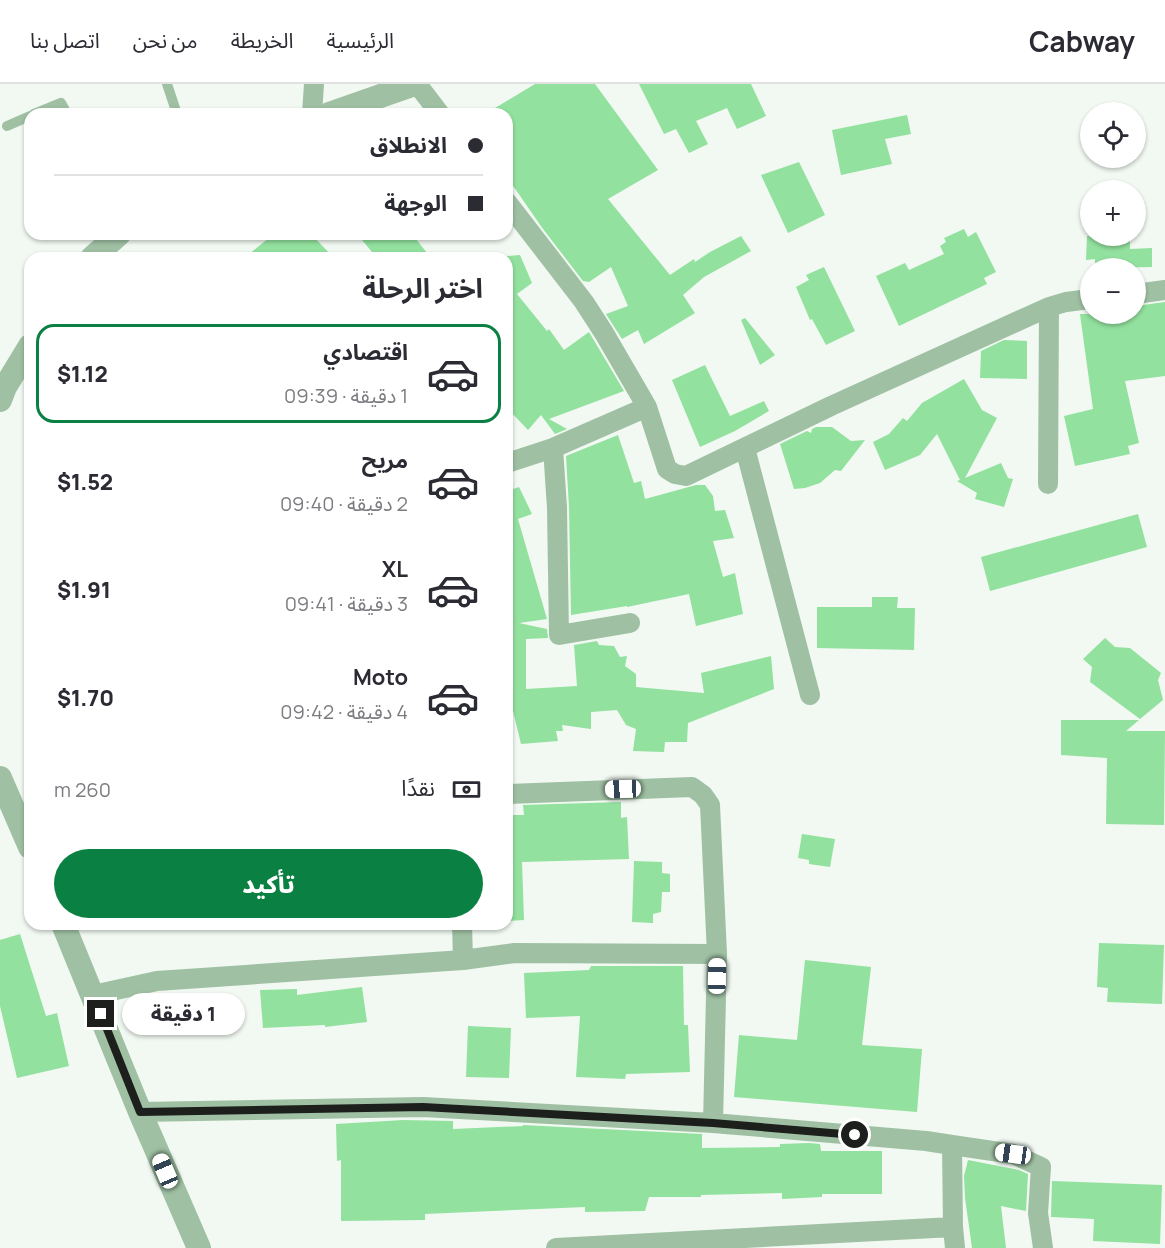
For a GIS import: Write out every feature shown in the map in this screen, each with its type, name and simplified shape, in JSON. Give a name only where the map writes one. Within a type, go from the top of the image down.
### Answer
[{"type":"street","points":[[312,108],[314,84]]},
{"type":"street","points":[[346,108],[416,84],[435,108]]},
{"type":"street","points":[[513,210],[584,302],[647,407],[667,469],[675,474],[686,476],[1049,307],[1080,300]]},
{"type":"street","points":[[99,252],[112,240]]},
{"type":"street","points":[[1146,293],[1165,290]]},
{"type":"street","points":[[1048,483],[1049,307]]},
{"type":"street","points":[[0,400],[5,387],[24,356]]},
{"type":"street","points":[[513,461],[553,448],[647,407]]},
{"type":"street","points":[[553,448],[557,508],[559,635],[630,623]]},
{"type":"street","points":[[745,448],[810,695]]},
{"type":"street","points":[[0,778],[24,819]]},
{"type":"street","points":[[513,794],[692,787],[703,795],[710,805],[717,954],[713,1123]]},
{"type":"street","points":[[66,930],[199,1248]]},
{"type":"street","points":[[462,930],[463,960]]},
{"type":"street","points":[[93,995],[157,981],[463,960],[514,952],[717,954]]},
{"type":"street","points":[[140,1112],[423,1107],[713,1123],[926,1141],[1013,1154],[1041,1167],[1038,1213],[1043,1248]]},
{"type":"street","points":[[952,1145],[955,1248]]},
{"type":"street","points":[[556,1248],[953,1227]]},
{"type":"lane","points":[[167,84],[175,108]]},
{"type":"lane","points":[[49,108],[61,103],[64,108]]},
{"type":"lane","points":[[6,126],[24,118]]},
{"type":"building","points":[[535,84],[595,84],[658,170],[608,199],[670,275],[694,259],[695,262],[741,236],[751,251],[704,277],[683,295],[695,313],[644,344],[638,330],[622,339],[606,314],[628,306],[611,267],[589,282],[583,281],[543,229],[513,186],[513,108],[495,108]]},
{"type":"building","points":[[639,84],[751,84],[766,116],[737,129],[727,108],[696,121],[708,144],[689,153],[676,129],[664,134]]},
{"type":"building","points":[[907,115],[911,134],[885,139],[892,164],[841,175],[832,130]]},
{"type":"building","points":[[799,162],[825,215],[788,233],[761,175]]},
{"type":"building","points":[[964,229],[968,237],[976,232],[996,272],[984,278],[987,284],[899,326],[876,276],[905,263],[909,270],[944,254],[940,246],[946,242],[944,238]]},
{"type":"building","points":[[266,240],[317,240],[328,252],[252,252]]},
{"type":"building","points":[[362,240],[417,240],[426,252],[372,252]]},
{"type":"building","points":[[1087,246],[1152,248],[1152,267],[1146,267],[1146,258],[1086,258]]},
{"type":"building","points":[[520,255],[532,283],[517,294],[547,331],[549,329],[564,350],[589,332],[624,391],[549,419],[567,429],[555,434],[541,415],[528,430],[513,414],[513,256]]},
{"type":"building","points":[[824,267],[855,331],[826,345],[812,319],[810,320],[796,287],[809,280],[806,275]]},
{"type":"building","points":[[1165,302],[1165,376],[1125,381],[1139,443],[1128,446],[1130,454],[1075,466],[1064,416],[1093,409],[1081,324],[1146,324],[1146,305]]},
{"type":"building","points":[[745,318],[775,355],[760,365],[741,320]]},
{"type":"building","points":[[1004,340],[1027,341],[1027,379],[980,378],[981,351]]},
{"type":"building","points":[[705,365],[730,416],[764,401],[769,411],[735,431],[700,447],[672,380]]},
{"type":"building","points":[[964,379],[982,410],[997,418],[965,478],[1001,463],[1008,478],[1013,479],[1004,507],[975,499],[977,493],[957,481],[960,480],[937,434],[920,455],[885,470],[873,442],[889,434],[903,418],[907,421],[922,403]]},
{"type":"building","points":[[816,427],[832,427],[851,441],[865,440],[841,471],[835,470],[820,483],[794,489],[780,444],[807,431],[811,433]]},
{"type":"building","points":[[618,435],[634,483],[641,481],[645,499],[696,485],[705,485],[713,496],[715,511],[725,510],[734,538],[713,541],[723,577],[735,573],[743,614],[696,626],[689,594],[627,607],[571,615],[566,456]]},
{"type":"building","points":[[519,487],[532,514],[518,519],[547,619],[519,623],[547,629],[548,638],[526,639],[526,689],[577,686],[574,645],[597,641],[599,645],[614,646],[620,657],[627,656],[625,666],[636,674],[636,687],[704,693],[701,673],[771,656],[774,689],[688,723],[687,742],[665,742],[664,752],[633,751],[636,729],[626,725],[617,710],[591,712],[591,729],[562,725],[563,731],[556,731],[558,741],[521,744],[513,711],[513,489]]},
{"type":"building","points":[[1138,514],[1147,547],[990,591],[981,557]]},
{"type":"building","points":[[872,597],[898,597],[897,608],[915,608],[914,650],[817,648],[817,607],[872,607]]},
{"type":"building","points":[[1105,638],[1115,647],[1130,648],[1161,673],[1158,680],[1163,700],[1140,719],[1090,682],[1092,667],[1083,659]]},
{"type":"building","points":[[1061,720],[1139,720],[1126,731],[1165,731],[1164,825],[1106,824],[1107,758],[1061,755]]},
{"type":"building","points":[[621,802],[621,818],[627,817],[629,859],[522,862],[524,920],[513,921],[513,815],[524,815],[523,805]]},
{"type":"building","points":[[802,834],[835,839],[830,867],[809,864],[809,860],[798,858]]},
{"type":"building","points":[[634,861],[662,862],[662,873],[670,874],[670,892],[662,892],[661,912],[653,914],[653,923],[632,922]]},
{"type":"building","points":[[20,934],[46,1016],[57,1013],[69,1066],[17,1078],[0,1006],[0,940]]},
{"type":"building","points":[[1099,943],[1164,945],[1162,1004],[1107,1002],[1108,988],[1097,987]]},
{"type":"building","points":[[805,960],[871,967],[862,1045],[922,1049],[917,1112],[734,1097],[739,1035],[797,1040]]},
{"type":"building","points":[[591,966],[683,966],[684,1025],[688,1025],[690,1072],[626,1074],[625,1079],[576,1077],[580,1016],[526,1018],[524,973],[589,970]]},
{"type":"building","points":[[362,987],[367,1022],[325,1027],[325,1025],[263,1028],[260,990],[297,989],[297,995]]},
{"type":"building","points":[[468,1026],[511,1028],[509,1078],[466,1077]]},
{"type":"building","points":[[403,1120],[453,1121],[453,1129],[523,1125],[702,1134],[702,1148],[780,1147],[780,1144],[809,1143],[820,1144],[821,1151],[882,1151],[882,1194],[822,1194],[822,1197],[782,1199],[782,1193],[649,1197],[645,1211],[585,1212],[585,1207],[425,1214],[425,1220],[341,1221],[341,1160],[337,1161],[336,1124]]},
{"type":"building","points":[[968,1160],[1019,1170],[1028,1174],[1026,1211],[1001,1206],[1006,1248],[972,1248],[964,1176]]},
{"type":"building","points":[[1052,1181],[1162,1185],[1160,1244],[1093,1241],[1094,1219],[1051,1217]]},
{"type":"route","points":[[101,1014],[140,1112],[423,1107],[713,1123],[855,1135]]}]
